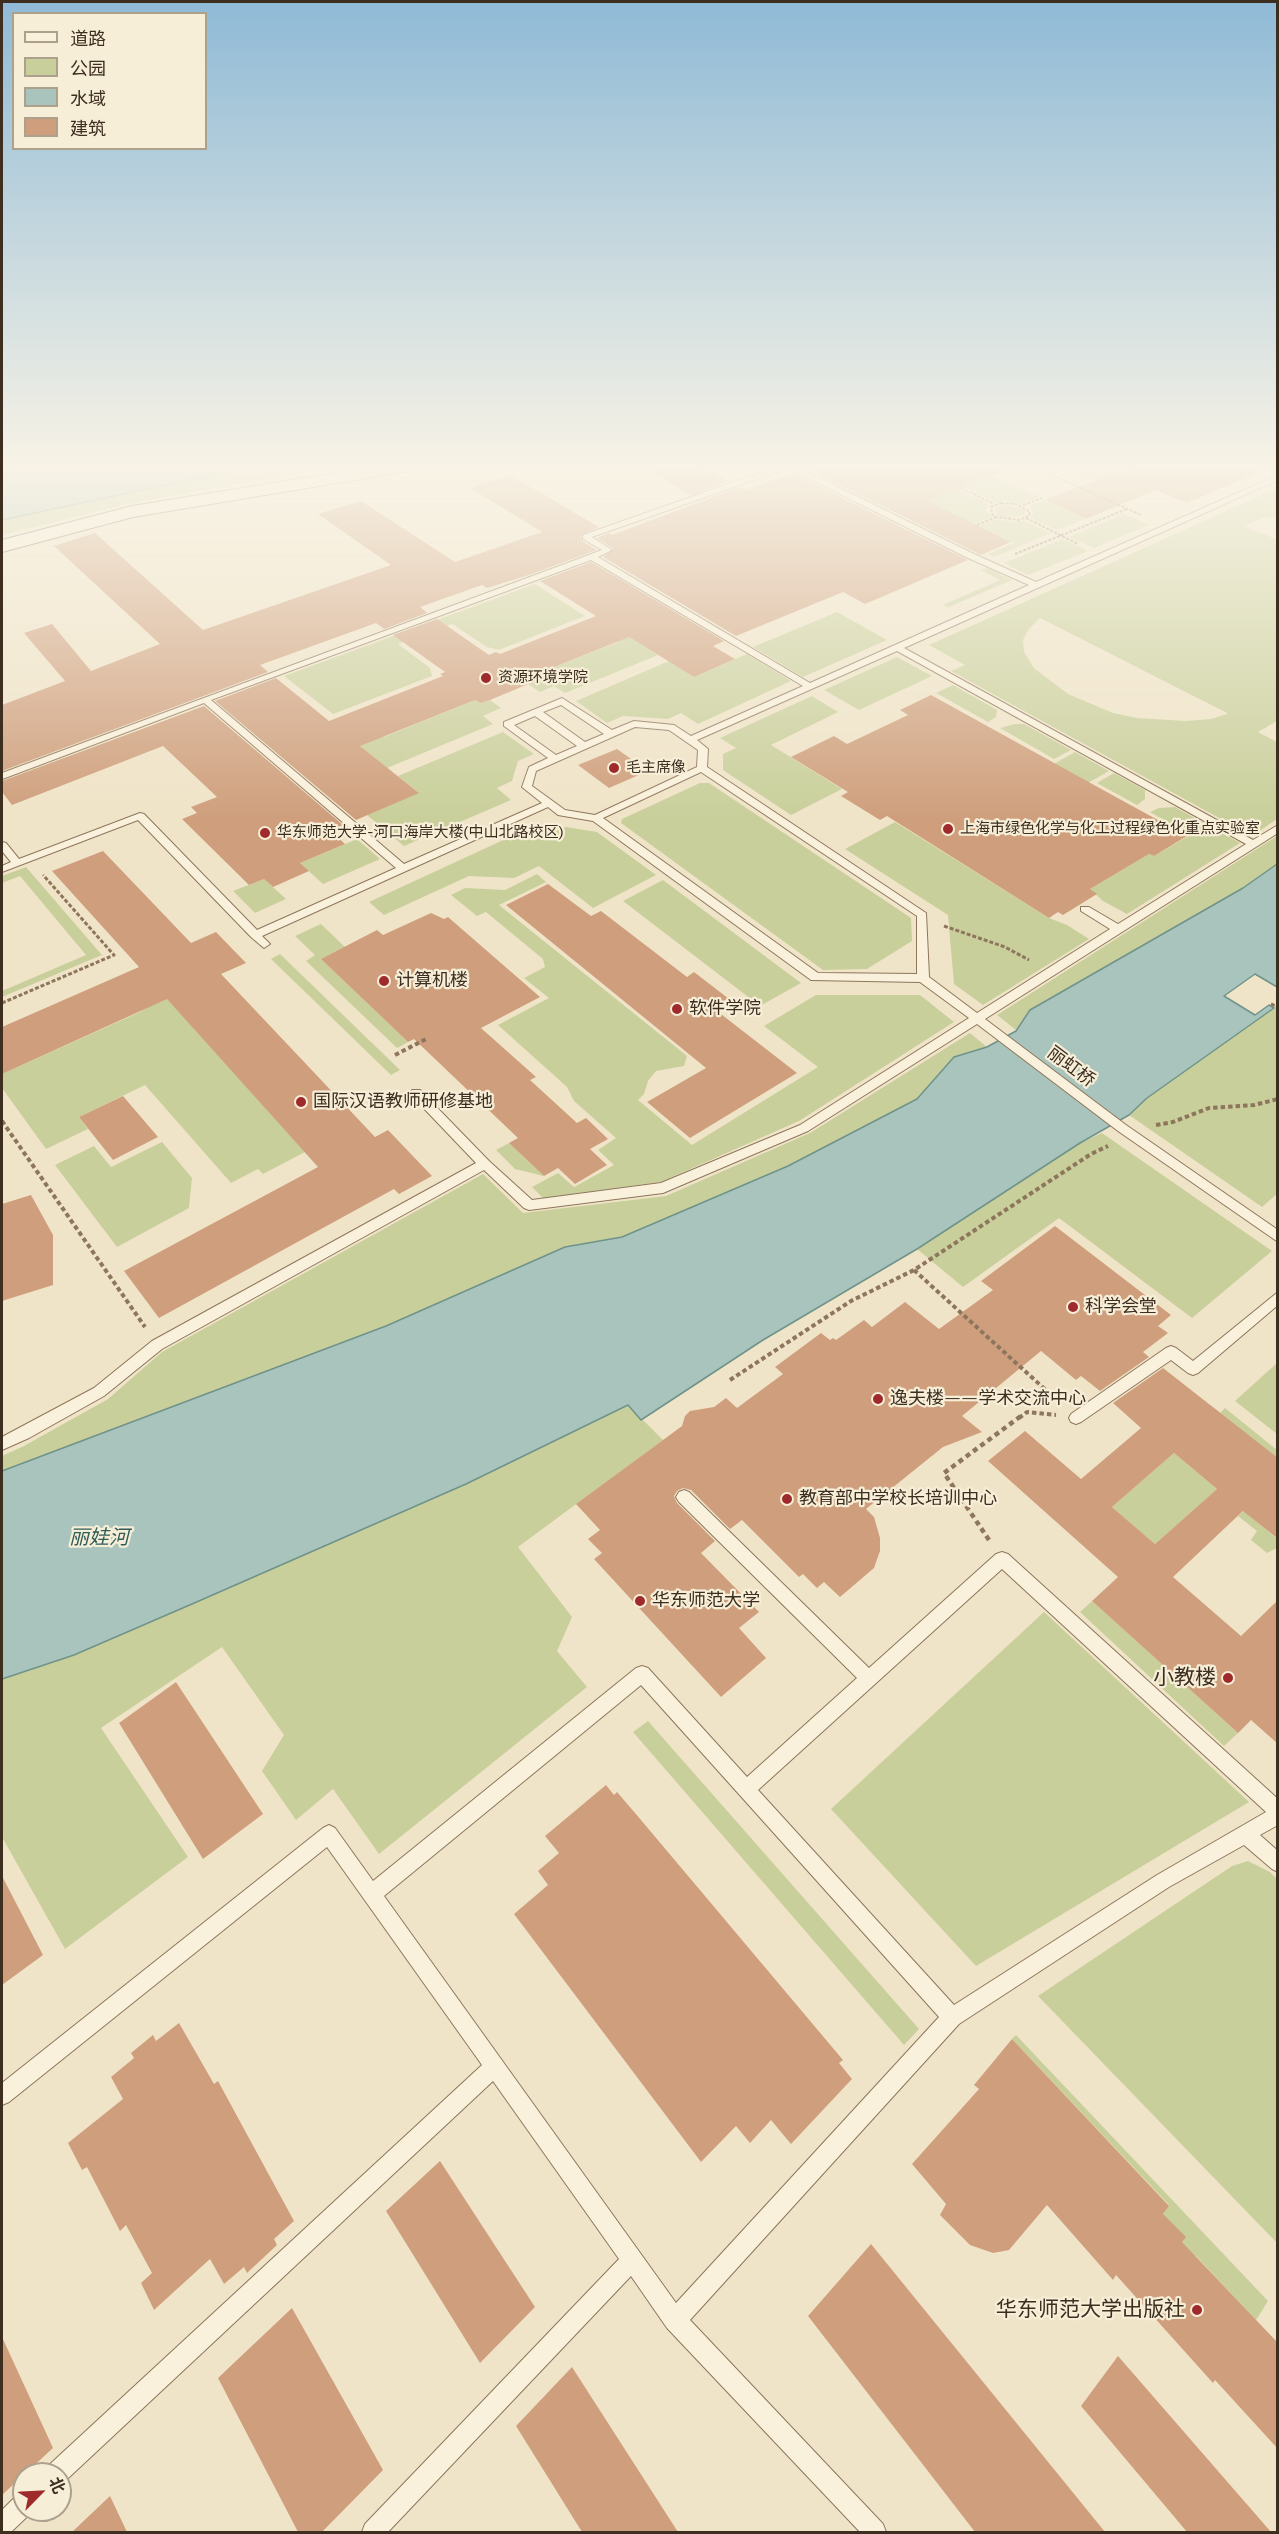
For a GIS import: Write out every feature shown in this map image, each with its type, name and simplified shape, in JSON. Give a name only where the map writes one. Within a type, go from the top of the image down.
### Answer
[{"type":"lane","points":[[2,776],[521,582]]},
{"type":"lane","points":[[636,582],[809,686]]},
{"type":"lane","points":[[1029,582],[1035,585]]},
{"type":"lane","points":[[690,740],[1041,582]]},
{"type":"lane","points":[[896,647],[1253,844]]},
{"type":"lane","points":[[206,699],[403,869]]},
{"type":"lane","points":[[555,759],[507,724],[562,701],[611,734]]},
{"type":"lane","points":[[536,712],[584,746]]},
{"type":"lane","points":[[634,724],[671,727],[703,749],[702,768],[922,915],[923,978],[815,977],[596,818],[562,813],[527,787],[532,769],[634,724]]},
{"type":"lane","points":[[596,818],[702,768]]},
{"type":"lane","points":[[255,935],[549,803]]},
{"type":"lane","points":[[2,869],[140,816],[264,944]]},
{"type":"lane","points":[[416,1093],[485,1164],[529,1205],[663,1188],[804,1128],[1278,828]]},
{"type":"lane","points":[[2,845],[16,863]]},
{"type":"lane","points":[[1085,909],[1118,929]]},
{"type":"lane","name":"丽虹桥","points":[[923,978],[1126,1131],[1278,1237]]},
{"type":"lane","points":[[2,1444],[99,1392],[157,1345],[485,1164]]},
{"type":"lane","points":[[1076,1418],[1171,1352],[1193,1369],[1278,1297]]},
{"type":"lane","points":[[684,1497],[869,1679]]},
{"type":"lane","points":[[675,2320],[952,2017],[1163,1881],[1278,1813],[1002,1559],[746,1789]]},
{"type":"lane","points":[[373,1893],[642,1674],[952,2017]]},
{"type":"lane","points":[[1244,1833],[1278,1863]]},
{"type":"lane","points":[[2,2095],[329,1834],[675,2320],[875,2532]]},
{"type":"lane","points":[[69,2462],[494,2067]]},
{"type":"lane","points":[[373,2532],[632,2260]]},
{"type":"path","points":[[2,1003],[114,955],[29,858]]},
{"type":"path","points":[[922,915],[949,928],[1005,947],[1050,972]]},
{"type":"path","points":[[1271,1004],[1278,1007]]},
{"type":"path","points":[[395,1055],[426,1039]]},
{"type":"path","points":[[730,1380],[851,1300],[914,1270],[1126,1131],[1173,1122],[1209,1108],[1254,1105],[1278,1100]]},
{"type":"path","points":[[2,1121],[157,1345]]},
{"type":"path","points":[[914,1270],[1076,1418]]},
{"type":"path","points":[[1002,1559],[945,1473],[1027,1412],[1076,1418]]},
{"type":"green space","points":[[995,582],[1007,582],[949,607],[943,605]]},
{"type":"green space","points":[[1068,582],[1278,582],[1277,721],[1258,732],[1277,742],[1277,819],[1252,836],[951,671],[965,665],[929,645]],"holes":[[[1040,618],[1227,714],[1211,719],[1186,721],[1137,718],[1113,713],[1068,694],[1034,668],[1024,652],[1023,640],[1028,630]]]},
{"type":"green space","points":[[535,584],[585,616],[499,650],[487,647],[452,624],[398,644],[430,668],[432,676],[333,714],[284,676]]},
{"type":"green space","points":[[837,612],[887,640],[803,677],[753,647]]},
{"type":"green space","points":[[621,632],[658,655],[565,693],[554,686],[540,692],[528,684],[537,680],[532,676],[618,642]]},
{"type":"green space","points":[[747,654],[791,681],[698,724],[681,713],[668,719],[623,716],[607,723],[576,701],[669,661],[694,677]]},
{"type":"green space","points":[[897,657],[932,676],[859,710],[824,690]]},
{"type":"green space","points":[[953,685],[997,710],[996,717],[988,722],[936,693]]},
{"type":"green space","points":[[812,696],[838,712],[771,745],[842,789],[791,815],[723,770],[723,754],[736,748],[720,738]]},
{"type":"green space","points":[[475,700],[481,703],[490,700],[501,708],[483,716],[493,724],[387,768],[354,741],[377,732],[384,737]]},
{"type":"green space","points":[[1024,724],[1071,750],[1054,759],[1000,728]]},
{"type":"green space","points":[[503,732],[534,754],[518,761],[512,781],[497,788],[511,800],[404,846],[367,815],[418,792],[398,776]]},
{"type":"green space","points":[[1075,752],[1109,771],[1079,788],[1045,769]]},
{"type":"green space","points":[[1114,773],[1145,790],[1145,799],[1137,805],[1097,783]]},
{"type":"green space","points":[[700,783],[709,783],[911,918],[912,941],[867,969],[823,970],[621,823],[622,819]]},
{"type":"green space","points":[[1175,807],[1240,843],[1127,914],[1103,901],[1090,889],[1149,854],[1154,856],[1190,835],[1150,812],[1159,808]]},
{"type":"green space","points":[[895,822],[1049,918],[1067,925],[1089,939],[983,1005],[954,984],[948,915],[845,849]]},
{"type":"green space","points":[[540,823],[552,833],[566,827],[597,832],[656,875],[593,908],[539,866],[514,878],[469,876],[384,915],[369,902]]},
{"type":"green space","points":[[1277,836],[1277,864],[1243,888],[1030,1010],[1016,1030],[997,1015]]},
{"type":"green space","points":[[357,839],[380,859],[323,884],[300,863]]},
{"type":"green space","points":[[26,867],[102,955],[2,997],[2,991],[86,955],[20,876],[2,883],[2,876]]},
{"type":"green space","points":[[537,874],[546,882],[499,905],[687,1056],[684,1066],[656,1071],[648,1081],[644,1094],[638,1100],[692,1145],[818,1067],[764,1026],[816,995],[920,995],[954,1022],[799,1121],[661,1182],[543,1198],[532,1187],[558,1173],[574,1187],[614,1165],[598,1150],[616,1138],[574,1101],[567,1087],[498,1025],[549,998],[524,978],[545,967],[543,959],[486,912],[477,916],[451,895],[465,888],[505,890]]},
{"type":"green space","points":[[264,879],[286,899],[255,913],[233,891]]},
{"type":"green space","points":[[663,880],[801,983],[760,1006],[623,901]]},
{"type":"green space","points":[[321,924],[345,947],[321,959],[408,1042],[397,1048],[306,961],[315,955],[295,936]]},
{"type":"green space","points":[[280,954],[400,1070],[391,1075],[271,959]]},
{"type":"green space","points":[[165,996],[305,1152],[263,1174],[258,1169],[231,1183],[145,1085],[79,1117],[88,1129],[46,1149],[2,1088],[2,1074],[140,1012]]},
{"type":"green space","points":[[1277,1005],[1277,1194],[1262,1207],[1129,1115],[1147,1098]]},
{"type":"green space","points":[[970,1033],[987,1047],[954,1057],[917,1099],[788,1166],[622,1237],[565,1247],[386,1326],[2,1471],[2,1456],[108,1399],[162,1352],[483,1174],[523,1213],[666,1196],[810,1133]]},
{"type":"green space","points":[[1102,1133],[1272,1251],[1192,1318],[1059,1218],[963,1287],[917,1249],[1080,1143]]},
{"type":"green space","points":[[162,1142],[192,1178],[189,1208],[117,1247],[55,1165],[94,1146],[111,1167]]},
{"type":"green space","points":[[509,1143],[544,1176],[515,1169],[496,1150]]},
{"type":"green space","points":[[1277,1363],[1277,1434],[1235,1401]]},
{"type":"green space","points":[[628,1405],[663,1440],[518,1547],[572,1617],[557,1651],[587,1687],[379,1854],[333,1789],[296,1820],[262,1771],[284,1735],[222,1647],[101,1728],[188,1857],[65,1949],[2,1837],[2,1679],[74,1655],[192,1604],[466,1484]]},
{"type":"green space","points":[[1225,1408],[1277,1450],[1277,1458],[1220,1413]]},
{"type":"green space","points":[[1174,1453],[1217,1489],[1155,1544],[1112,1507]]},
{"type":"green space","points":[[1244,1511],[1277,1539],[1277,1548],[1267,1553],[1251,1540],[1257,1531],[1238,1516]]},
{"type":"green space","points":[[1092,1601],[1238,1733],[1224,1746],[1080,1612]]},
{"type":"green space","points":[[1044,1612],[1249,1802],[976,1966],[831,1809]]},
{"type":"green space","points":[[648,1721],[919,2029],[904,2045],[633,1732]]},
{"type":"green space","points":[[1248,1861],[1270,1872],[1277,1879],[1277,2243],[1038,1996],[1232,1866]]},
{"type":"green space","points":[[1016,2035],[1268,2301],[1256,2320],[1196,2256],[1190,2264],[1163,2214],[1169,2205],[1012,2039]]},
{"type":"water","name":"丽娃河","points":[[1277,864],[1277,987],[1255,974],[1224,996],[1255,1015],[1269,1005],[1274,1008],[1147,1098],[1129,1115],[1080,1143],[917,1249],[763,1340],[641,1420],[628,1405],[466,1484],[192,1604],[74,1655],[2,1679],[2,1471],[386,1326],[565,1247],[622,1237],[788,1166],[917,1099],[954,1057],[987,1047],[1016,1031],[1030,1010],[1243,888]]},
{"type":"building","points":[[93,582],[150,582],[203,630],[341,582],[506,582],[487,588],[482,585],[420,607],[427,613],[384,629],[376,623],[260,665],[268,672],[2,771],[2,705],[65,681],[24,633],[52,624],[91,671],[160,644]]},
{"type":"building","points":[[542,582],[625,582],[724,641],[713,646],[735,659],[694,677],[629,637],[532,676],[538,680],[490,700],[481,703],[475,700],[360,746],[419,793],[356,820],[215,701],[276,678],[329,721],[443,676],[440,674],[445,672],[393,635],[437,619],[489,655],[496,652],[500,654],[596,616]]},
{"type":"building","points":[[646,582],[916,582],[865,604],[843,592],[736,636]]},
{"type":"building","points":[[931,695],[1187,836],[1154,856],[1149,854],[1090,889],[1097,894],[1063,915],[1058,912],[1049,918],[887,816],[880,820],[841,796],[848,792],[791,757],[834,736],[847,744],[908,715],[900,710]]},
{"type":"building","points":[[204,706],[343,825],[331,831],[345,844],[300,863],[309,871],[273,887],[264,879],[249,885],[182,819],[197,813],[191,807],[217,797],[163,746],[12,805],[2,792],[2,781]]},
{"type":"building","points":[[617,749],[648,771],[609,788],[578,765]]},
{"type":"building","name":"国际汉语教师研修基地","points":[[103,851],[191,943],[216,932],[246,963],[221,974],[375,1137],[388,1130],[432,1176],[399,1194],[394,1189],[159,1318],[124,1271],[318,1167],[167,999],[2,1074],[2,1027],[139,967],[52,871]]},
{"type":"building","name":"软件学院","points":[[548,884],[591,916],[601,911],[687,977],[694,972],[733,1002],[717,1011],[797,1073],[690,1138],[647,1102],[706,1068],[506,905]]},
{"type":"building","points":[[431,913],[444,919],[448,917],[540,997],[481,1028],[536,1077],[530,1080],[577,1123],[586,1118],[608,1139],[590,1149],[607,1165],[575,1184],[558,1168],[544,1176],[509,1143],[518,1138],[414,1039],[408,1042],[321,959],[377,930],[383,935]]},
{"type":"building","points":[[123,1096],[158,1137],[113,1160],[79,1117]]},
{"type":"building","points":[[31,1195],[53,1235],[53,1285],[2,1301],[2,1204]]},
{"type":"building","points":[[1055,1226],[1171,1315],[1158,1326],[1168,1333],[1143,1352],[1149,1357],[1100,1391],[1081,1376],[1076,1380],[1041,1351],[962,1416],[982,1432],[943,1447],[866,1509],[874,1517],[880,1538],[880,1551],[874,1568],[840,1597],[824,1582],[817,1588],[803,1574],[799,1577],[742,1520],[730,1529],[691,1490],[683,1488],[677,1491],[674,1496],[677,1503],[715,1541],[701,1553],[759,1612],[739,1628],[766,1658],[721,1697],[594,1559],[602,1553],[588,1539],[600,1530],[576,1504],[682,1426],[685,1416],[690,1411],[714,1407],[726,1398],[737,1408],[783,1374],[775,1367],[821,1333],[830,1340],[833,1338],[836,1340],[864,1320],[872,1327],[905,1302],[939,1329],[993,1290],[981,1281]]},
{"type":"building","points":[[1163,1368],[1278,1458],[1278,1539],[1243,1511],[1173,1577],[1241,1636],[1278,1600],[1278,1744],[1251,1720],[1238,1733],[1092,1601],[1118,1577],[988,1461],[1025,1431],[1081,1479],[1141,1428],[1113,1403]],"holes":[[[1174,1453],[1217,1489],[1155,1544],[1112,1507]]]},
{"type":"building","points":[[176,1682],[263,1814],[203,1859],[119,1723]]},
{"type":"building","points":[[606,1785],[614,1795],[617,1792],[843,2060],[839,2063],[852,2079],[791,2144],[771,2120],[750,2143],[736,2126],[701,2162],[514,1914],[548,1885],[538,1871],[559,1853],[545,1836]]},
{"type":"building","points":[[2,1876],[43,1955],[2,1985]]},
{"type":"building","points":[[179,2023],[214,2084],[218,2081],[294,2221],[274,2239],[277,2245],[247,2273],[244,2267],[224,2284],[210,2259],[154,2310],[141,2283],[152,2273],[126,2225],[120,2231],[87,2167],[82,2170],[68,2143],[123,2099],[111,2077],[134,2058],[131,2053],[153,2035],[156,2041]]},
{"type":"building","points":[[1012,2039],[1169,2206],[1163,2214],[1186,2237],[1182,2242],[1278,2343],[1278,2449],[1215,2380],[1213,2383],[1116,2275],[1113,2280],[1047,2205],[1009,2250],[993,2253],[970,2245],[940,2215],[946,2204],[912,2164],[979,2089],[974,2085]]},
{"type":"building","points":[[440,2161],[535,2307],[480,2363],[386,2211]]},
{"type":"building","points":[[871,2244],[1105,2532],[975,2532],[808,2316]]},
{"type":"building","points":[[292,2308],[383,2470],[322,2532],[298,2532],[218,2378]]},
{"type":"building","points":[[2,2337],[53,2448],[38,2462],[12,2462],[12,2486],[2,2495]]},
{"type":"building","points":[[1118,2356],[1271,2532],[1187,2532],[1081,2406]]},
{"type":"building","points":[[572,2367],[678,2532],[582,2532],[516,2426]]},
{"type":"building","points":[[110,2496],[127,2532],[72,2532]]},
{"type":"place","name":"资源环境学院","points":[[486,678]]},
{"type":"place","name":"毛主席像","points":[[614,768]]},
{"type":"place","name":"上海市绿色化学与化工过程绿色化重点实验室","points":[[948,829]]},
{"type":"place","name":"华东师范大学-河口海岸大楼(中山北路校区)","points":[[265,833]]},
{"type":"place","name":"计算机楼","points":[[384,981]]},
{"type":"place","name":"软件学院","points":[[677,1009]]},
{"type":"place","name":"国际汉语教师研修基地","points":[[301,1102]]},
{"type":"place","name":"科学会堂","points":[[1073,1307]]},
{"type":"place","name":"逸夫楼——学术交流中心","points":[[878,1399]]},
{"type":"place","name":"教育部中学校长培训中心","points":[[787,1499]]},
{"type":"place","name":"华东师范大学","points":[[640,1601]]},
{"type":"place","name":"小教楼","points":[[1228,1678]]},
{"type":"place","name":"华东师范大学出版社","points":[[1197,2310]]}]
